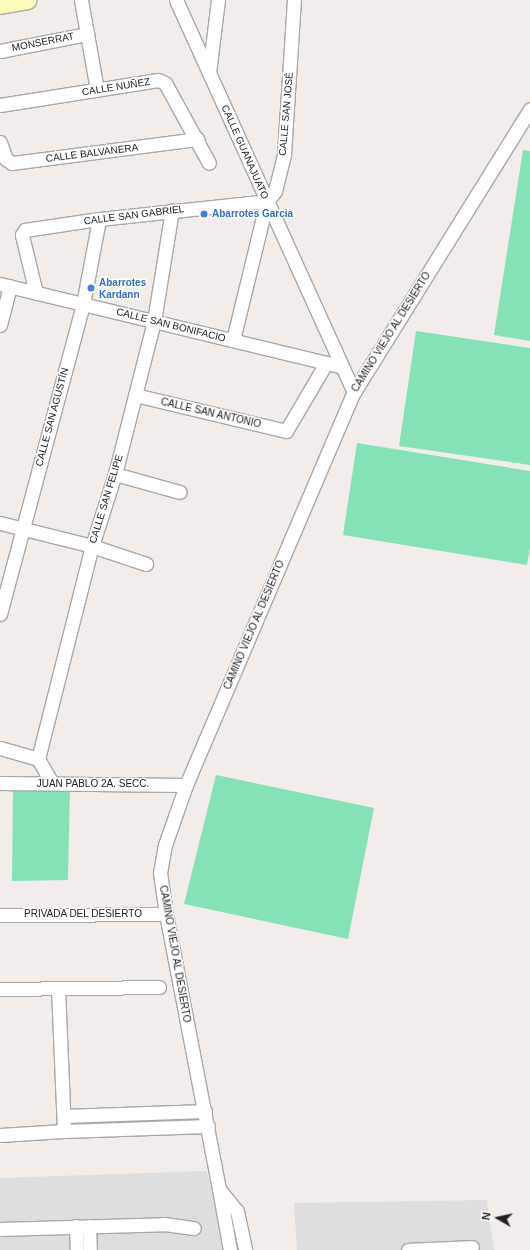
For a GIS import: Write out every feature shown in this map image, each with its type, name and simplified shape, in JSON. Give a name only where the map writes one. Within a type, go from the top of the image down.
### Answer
[{"type":"street","points":[[0,5],[23,0]]},
{"type":"street","points":[[81,0],[97,90]]},
{"type":"street","name":"CALLE GUANAJUATO","points":[[176,0],[354,392]]},
{"type":"street","points":[[209,73],[218,0]]},
{"type":"street","name":"CALLE SAN JOSÉ","points":[[233,340],[267,201],[275,191],[284,154],[294,0]]},
{"type":"street","name":"MONSERRAT","points":[[0,51],[87,34]]},
{"type":"street","name":"CALLE NUÑEZ","points":[[0,105],[158,80],[165,82],[210,163]]},
{"type":"street","name":"CAMINO VIEJO AL DESIERTO","points":[[230,1250],[208,1126],[166,914],[160,873],[165,845],[186,785],[354,392],[530,109]]},
{"type":"street","name":"CALLE BALVANERA","points":[[0,142],[6,158],[12,163],[197,139]]},
{"type":"street","name":"CALLE SAN GABRIEL","points":[[36,292],[22,235],[26,230],[172,210],[267,201]]},
{"type":"street","name":"CALLE SAN FELIPE","points":[[38,759],[92,546],[114,474],[154,321],[172,210]]},
{"type":"street","name":"CALLE SAN AGUSTÍN","points":[[0,614],[83,304],[98,219]]},
{"type":"street","points":[[0,325],[5,285]]},
{"type":"street","name":"CALLE SAN BONIFACIO","points":[[5,285],[342,367]]},
{"type":"street","name":"CALLE SAN ANTONIO","points":[[135,395],[286,431],[326,363]]},
{"type":"street","points":[[114,474],[180,492]]},
{"type":"street","points":[[0,523],[92,546],[146,564]]},
{"type":"street","points":[[0,748],[38,759],[52,783]]},
{"type":"street","name":"JUAN PABLO 2A. SECC.","points":[[0,783],[186,785]]},
{"type":"street","name":"PRIVADA DEL DESIERTO","points":[[0,915],[166,914]]},
{"type":"street","points":[[0,989],[159,987]]},
{"type":"street","points":[[58,988],[64,1131]]},
{"type":"street","points":[[64,1116],[205,1111]]},
{"type":"street","points":[[0,1135],[64,1131],[208,1126]]},
{"type":"street","name":"CAMINO VIEJO AL DESIERTO","points":[[219,1189],[237,1211],[245,1250]]},
{"type":"street","points":[[0,1229],[164,1224],[194,1228]]},
{"type":"street","points":[[76,1226],[77,1250]]},
{"type":"street","points":[[89,1226],[90,1250]]},
{"type":"street","points":[[408,1250],[472,1247]]},
{"type":"shaded area","points":[[207,1171],[225,1250],[0,1250],[0,1178]]},
{"type":"shaded area","points":[[487,1200],[494,1250],[297,1250],[294,1203]]},
{"type":"green space","points":[[523,150],[530,151],[530,341],[494,335]]},
{"type":"green space","points":[[416,331],[530,348],[530,465],[399,446]]},
{"type":"green space","points":[[357,443],[530,471],[530,547],[527,565],[343,535]]},
{"type":"green space","points":[[216,775],[374,808],[348,939],[184,904]]},
{"type":"green space","points":[[70,787],[68,880],[12,881],[13,789]]},
{"type":"place","name":"Abarrotes Garcia","points":[[204,214]]},
{"type":"place","name":"Abarrotes Kardann","points":[[91,288]]}]
